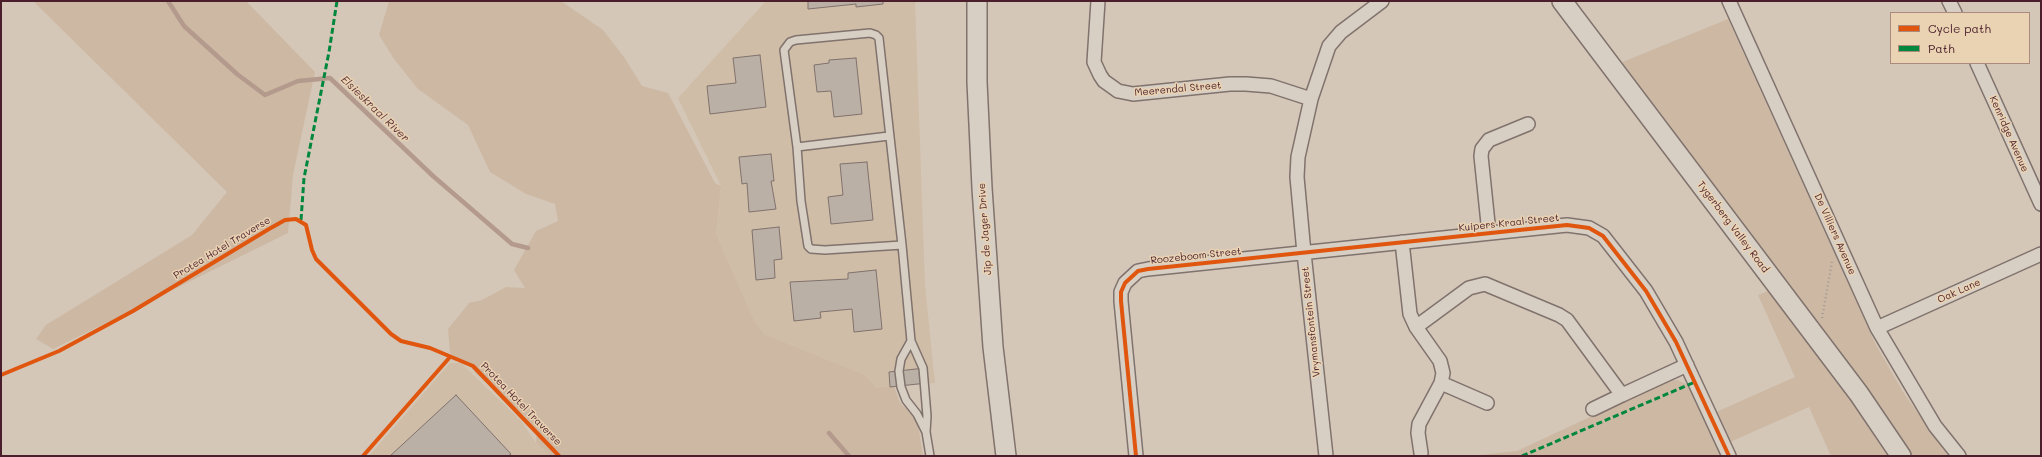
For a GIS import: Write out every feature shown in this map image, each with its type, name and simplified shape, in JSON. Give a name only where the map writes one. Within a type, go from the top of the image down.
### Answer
[{"type":"main road","name":"Jip de Jager Drive","points":[[977,1],[977,82],[982,188],[993,347],[1006,456]]},
{"type":"main road","name":"Tygerberg Valley Road","points":[[1562,1],[1878,420],[1901,456]]},
{"type":"street","name":"Meerendal Street","points":[[1098,1],[1094,62],[1104,81],[1118,91],[1134,94],[1230,84],[1246,84],[1271,86],[1312,99]]},
{"type":"street","name":"Vrymansfontein Street","points":[[1326,456],[1304,253],[1297,167],[1300,140],[1326,52],[1332,41],[1341,32],[1382,1]]},
{"type":"street","name":"De Villiers Avenue","points":[[1729,1],[1837,236],[1877,328],[1935,426],[1959,456]]},
{"type":"street","points":[[1949,1],[1954,12]]},
{"type":"street","name":"Kenridge Avenue","points":[[1977,64],[2041,204]]},
{"type":"street","points":[[1489,233],[1481,156],[1482,149],[1489,140],[1528,124]]},
{"type":"street","name":"Kuipers Kraal Street","points":[[1304,253],[1575,225],[1590,228],[1603,236],[1646,291],[1674,337],[1729,456]]},
{"type":"street","points":[[1402,242],[1408,308],[1416,327],[1441,365],[1443,373],[1441,383],[1419,424],[1418,433],[1421,453]]},
{"type":"street","name":"Roozeboom Street","points":[[1136,456],[1121,301],[1121,292],[1130,277],[1138,271],[1148,269],[1304,253]]},
{"type":"street","name":"Oak Lane","points":[[1877,328],[2041,254]]},
{"type":"street","points":[[1416,327],[1474,285],[1492,285],[1566,320],[1622,395]]},
{"type":"street","points":[[1593,409],[1687,365]]},
{"type":"street","points":[[1441,383],[1487,403]]},
{"type":"lane","points":[[902,245],[825,250],[811,249],[808,246],[801,201],[797,147],[784,50],[786,45],[796,40],[870,33],[876,35],[881,49],[902,245],[910,342],[923,368],[927,400],[926,432],[930,456]]},
{"type":"lane","points":[[797,147],[890,136]]},
{"type":"lane","points":[[910,342],[901,359],[901,387],[906,400],[917,414],[926,432]]},
{"type":"path","points":[[1819,341],[1837,236]]},
{"type":"shaded area","points":[[33,1],[246,1],[315,72],[293,175],[288,233],[53,349],[36,339],[46,325],[192,235],[227,192]]},
{"type":"shaded area","points":[[389,1],[561,1],[603,30],[624,57],[642,86],[668,93],[715,183],[721,186],[716,234],[754,320],[764,334],[865,375],[876,388],[894,386],[900,403],[914,415],[918,424],[923,456],[551,456],[536,443],[537,433],[525,416],[477,375],[468,363],[450,353],[448,329],[469,303],[482,300],[506,287],[525,288],[514,270],[536,231],[558,221],[555,204],[526,194],[490,172],[468,125],[418,89],[394,59],[379,35]]},
{"type":"shaded area","points":[[766,1],[915,1],[925,285],[935,383],[876,388],[865,375],[764,334],[754,320],[716,234],[721,186],[678,98]]},
{"type":"shaded area","points":[[1728,19],[1876,345],[1903,392],[1948,456],[1909,456],[1620,63]]},
{"type":"shaded area","points":[[1768,291],[1816,351],[1892,456],[1831,456],[1809,407],[1730,442],[1716,412],[1795,377],[1758,295]]},
{"type":"shaded area","points":[[450,363],[461,363],[521,421],[536,443],[551,456],[369,456]]},
{"type":"shaded area","points":[[1677,380],[1690,386],[1722,456],[1472,456],[1517,451],[1667,381]]},
{"type":"building","points":[[808,1],[883,1],[883,4],[856,7],[856,4],[808,9]]},
{"type":"building","points":[[760,55],[766,107],[710,114],[707,86],[736,83],[733,58]]},
{"type":"building","points":[[856,58],[862,114],[834,117],[831,91],[817,92],[814,65],[829,63],[829,60]]},
{"type":"building","points":[[771,154],[774,181],[771,181],[776,209],[749,212],[747,183],[742,184],[739,157]]},
{"type":"building","points":[[867,162],[873,220],[831,224],[828,197],[843,195],[840,164]]},
{"type":"building","points":[[779,227],[782,259],[774,260],[775,278],[756,280],[752,230]]},
{"type":"building","points":[[876,270],[882,329],[854,332],[852,309],[820,312],[821,318],[794,321],[790,282],[848,279],[848,273]]},
{"type":"building","points":[[925,368],[927,383],[890,387],[889,372]]},
{"type":"building","points":[[456,395],[511,454],[508,456],[390,456]]},
{"type":"waterway","name":"Elsieskraal River","points":[[168,1],[184,26],[237,74],[265,95],[298,81],[330,78],[433,176],[512,244],[528,248]]},
{"type":"waterway","name":"Elsieskraal River","points":[[829,433],[849,456]]},
{"type":"marked path","points":[[301,220],[304,178],[329,52],[337,1]]},
{"type":"marked path","points":[[1522,456],[1695,382]]},
{"type":"cycle path","name":"Protea Hotel Traverse","points":[[1,375],[59,351],[133,311],[285,220],[296,219],[306,225],[312,250],[316,259],[391,334],[401,341],[430,348],[473,366],[559,456]]},
{"type":"cycle path","points":[[1136,456],[1121,292],[1125,283],[1138,271],[1567,225],[1589,228],[1603,236],[1646,291],[1676,342],[1729,456]]},
{"type":"cycle path","points":[[363,456],[450,357]]}]
